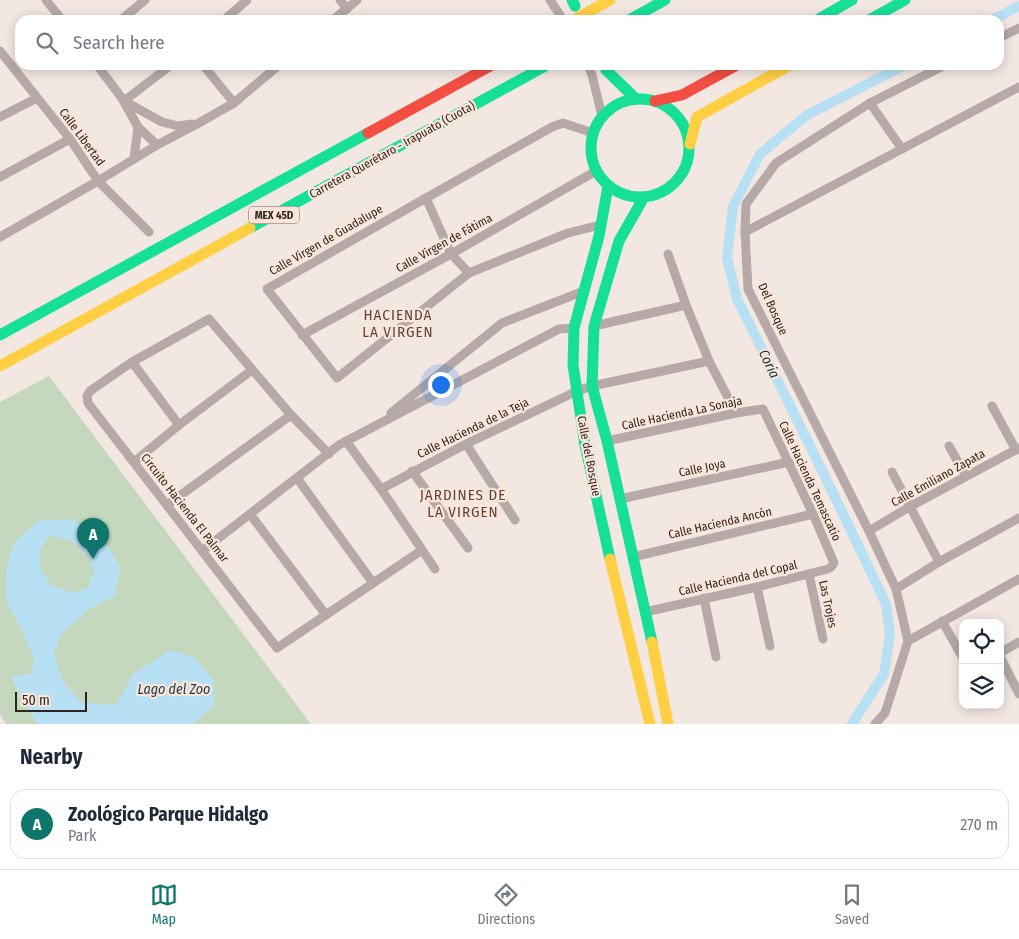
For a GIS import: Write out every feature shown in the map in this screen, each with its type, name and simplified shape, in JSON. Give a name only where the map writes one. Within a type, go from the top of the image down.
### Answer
[{"type":"main road","points":[[583,15],[610,0]]},
{"type":"main road","points":[[638,15],[665,0]]},
{"type":"main road","points":[[826,15],[852,0]]},
{"type":"main road","points":[[879,15],[905,0]]},
{"type":"main road","name":"MEX 45D","points":[[0,335],[483,70]]},
{"type":"main road","name":"Carretera Querétaro - Irapuato (Cuota)","points":[[0,366],[538,70]]},
{"type":"main road","points":[[606,70],[636,99]]},
{"type":"main road","points":[[727,70],[682,95],[655,101],[636,99],[617,104],[602,116],[593,133],[591,152],[596,171],[608,186],[625,195],[644,197],[663,192],[678,180],[687,163],[697,117],[781,70]]},
{"type":"main road","points":[[655,101],[672,110],[684,125],[690,144]]},
{"type":"main road","name":"Calle del Bosque","points":[[608,186],[599,236],[574,328],[573,365],[585,445],[612,569],[650,724]]},
{"type":"main road","name":"Calle del Bosque","points":[[644,197],[620,241],[594,326],[592,386],[607,441],[668,724]]},
{"type":"street","points":[[46,0],[58,15]]},
{"type":"street","points":[[127,15],[145,0]]},
{"type":"street","points":[[230,15],[247,0]]},
{"type":"street","points":[[340,0],[347,9]]},
{"type":"street","points":[[339,15],[357,0]]},
{"type":"street","points":[[550,0],[560,15]]},
{"type":"street","points":[[1004,36],[1019,28]]},
{"type":"street","name":"Calle Libertad","points":[[0,51],[70,139],[98,181],[149,232]]},
{"type":"street","points":[[101,70],[124,101],[138,127],[157,145]]},
{"type":"street","points":[[124,101],[164,70]]},
{"type":"street","points":[[208,70],[234,103]]},
{"type":"street","points":[[0,237],[157,145],[234,103],[273,70]]},
{"type":"street","points":[[590,70],[602,116]]},
{"type":"street","name":"Del Bosque","points":[[908,641],[896,589],[748,289],[745,232],[746,204],[776,163],[870,103],[935,70]]},
{"type":"street","points":[[745,232],[1019,87]]},
{"type":"street","points":[[0,117],[37,98]]},
{"type":"street","points":[[124,101],[162,122],[178,126],[198,124]]},
{"type":"street","points":[[870,103],[902,149]]},
{"type":"street","points":[[469,273],[450,254],[426,198],[552,127],[563,123],[593,133]]},
{"type":"street","points":[[134,159],[138,127]]},
{"type":"street","points":[[0,177],[70,139]]},
{"type":"street","name":"Calle Virgen de Fátima","points":[[302,335],[596,171]]},
{"type":"street","name":"Calle Virgen de Guadalupe","points":[[426,198],[267,289],[337,378],[469,273],[568,233],[600,225]]},
{"type":"street","points":[[668,254],[686,306],[709,360],[736,413]]},
{"type":"street","points":[[376,426],[502,323],[584,291]]},
{"type":"street","points":[[594,326],[686,306]]},
{"type":"street","name":"Circuito Hacienda El Palmar","points":[[329,454],[291,415],[209,319],[132,362],[87,396],[88,403],[277,648],[422,550]]},
{"type":"street","points":[[202,551],[339,445],[559,329],[574,328]]},
{"type":"street","name":"Calle Hacienda de la Teja","points":[[381,488],[466,444],[577,391],[709,360]]},
{"type":"street","points":[[132,362],[179,425]]},
{"type":"street","points":[[134,462],[179,425],[252,370]]},
{"type":"street","points":[[992,406],[1018,449]]},
{"type":"street","name":"Calle Hacienda La Sonaja","points":[[607,441],[736,413],[763,409]]},
{"type":"street","name":"Calle Hacienda Temascatio","points":[[763,409],[834,563]]},
{"type":"street","points":[[167,505],[291,415]]},
{"type":"street","points":[[346,441],[381,488],[436,570]]},
{"type":"street","points":[[466,444],[514,520]]},
{"type":"street","points":[[949,446],[966,476]]},
{"type":"street","name":"Calle Emiliano Zapata","points":[[869,531],[911,506],[1018,449]]},
{"type":"street","name":"Calle Joya","points":[[620,499],[789,462]]},
{"type":"street","points":[[412,471],[468,548]]},
{"type":"street","points":[[892,472],[939,562]]},
{"type":"street","points":[[297,478],[374,583]]},
{"type":"street","points":[[250,514],[326,615]]},
{"type":"street","name":"Calle Hacienda Ancón","points":[[633,557],[813,514]]},
{"type":"street","points":[[896,589],[939,562],[1019,518]]},
{"type":"street","name":"Calle Hacienda del Copal","points":[[645,612],[809,574],[828,569],[834,563]]},
{"type":"street","name":"Las Trojes","points":[[809,574],[823,639]]},
{"type":"street","points":[[875,724],[885,713],[908,641],[1019,579]]},
{"type":"street","points":[[757,587],[770,646]]},
{"type":"street","points":[[704,598],[716,657]]},
{"type":"street","points":[[942,621],[959,651]]},
{"type":"street","points":[[1004,651],[1019,642]]},
{"type":"street","points":[[1004,662],[1019,694]]},
{"type":"green space","points":[[49,376],[311,724],[6,724],[0,715],[0,402]]},
{"type":"water","name":"Lago del Zoo","points":[[71,519],[104,539],[120,568],[115,596],[89,609],[61,634],[54,653],[63,682],[82,703],[116,705],[133,674],[170,650],[194,657],[214,681],[214,705],[193,724],[38,724],[22,701],[11,676],[31,674],[34,658],[22,630],[7,603],[6,571],[14,543],[38,521]],"holes":[[[49,535],[72,541],[89,557],[94,572],[87,588],[74,593],[50,585],[40,567],[40,551]]]},
{"type":"waterway","name":"Coria","points":[[1002,15],[1019,6]]},
{"type":"waterway","name":"Coria","points":[[852,724],[884,674],[890,634],[886,604],[737,299],[727,258],[733,206],[760,154],[807,115],[895,70]]},
{"type":"traffic: fast","points":[[572,0],[575,6]]},
{"type":"traffic: fast","points":[[638,15],[665,0]]},
{"type":"traffic: fast","points":[[826,15],[852,0]]},
{"type":"traffic: fast","points":[[878,15],[905,0]]},
{"type":"traffic: fast","points":[[250,228],[538,70]]},
{"type":"traffic: fast","points":[[606,70],[636,99]]},
{"type":"traffic: fast","points":[[640,99],[659,103],[675,113],[685,129],[689,148],[685,167],[675,183],[659,193],[640,197],[621,193],[605,183],[595,167],[591,148],[595,129],[605,113],[621,103],[640,99]]},
{"type":"traffic: fast","points":[[0,335],[368,133]]},
{"type":"traffic: fast","points":[[608,186],[599,236],[574,328],[573,365],[585,445],[610,559]]},
{"type":"traffic: fast","points":[[644,197],[619,241],[594,326],[592,386],[607,441],[652,642]]},
{"type":"traffic: slow","points":[[583,15],[610,0]]},
{"type":"traffic: slow","points":[[690,144],[697,117],[781,70]]},
{"type":"traffic: slow","points":[[0,366],[250,228]]},
{"type":"traffic: slow","points":[[610,559],[650,724]]},
{"type":"traffic: slow","points":[[652,642],[668,724]]},
{"type":"traffic: jam","points":[[368,133],[483,70]]},
{"type":"traffic: jam","points":[[655,101],[682,95],[728,70]]},
{"type":"place","name":"Zoológico Parque Hidalgo","points":[[93,559]]},
{"type":"district","name":"HACIENDA LA VIRGEN","points":[[398,324]]},
{"type":"district","name":"JARDINES DE LA VIRGEN","points":[[463,504]]}]
